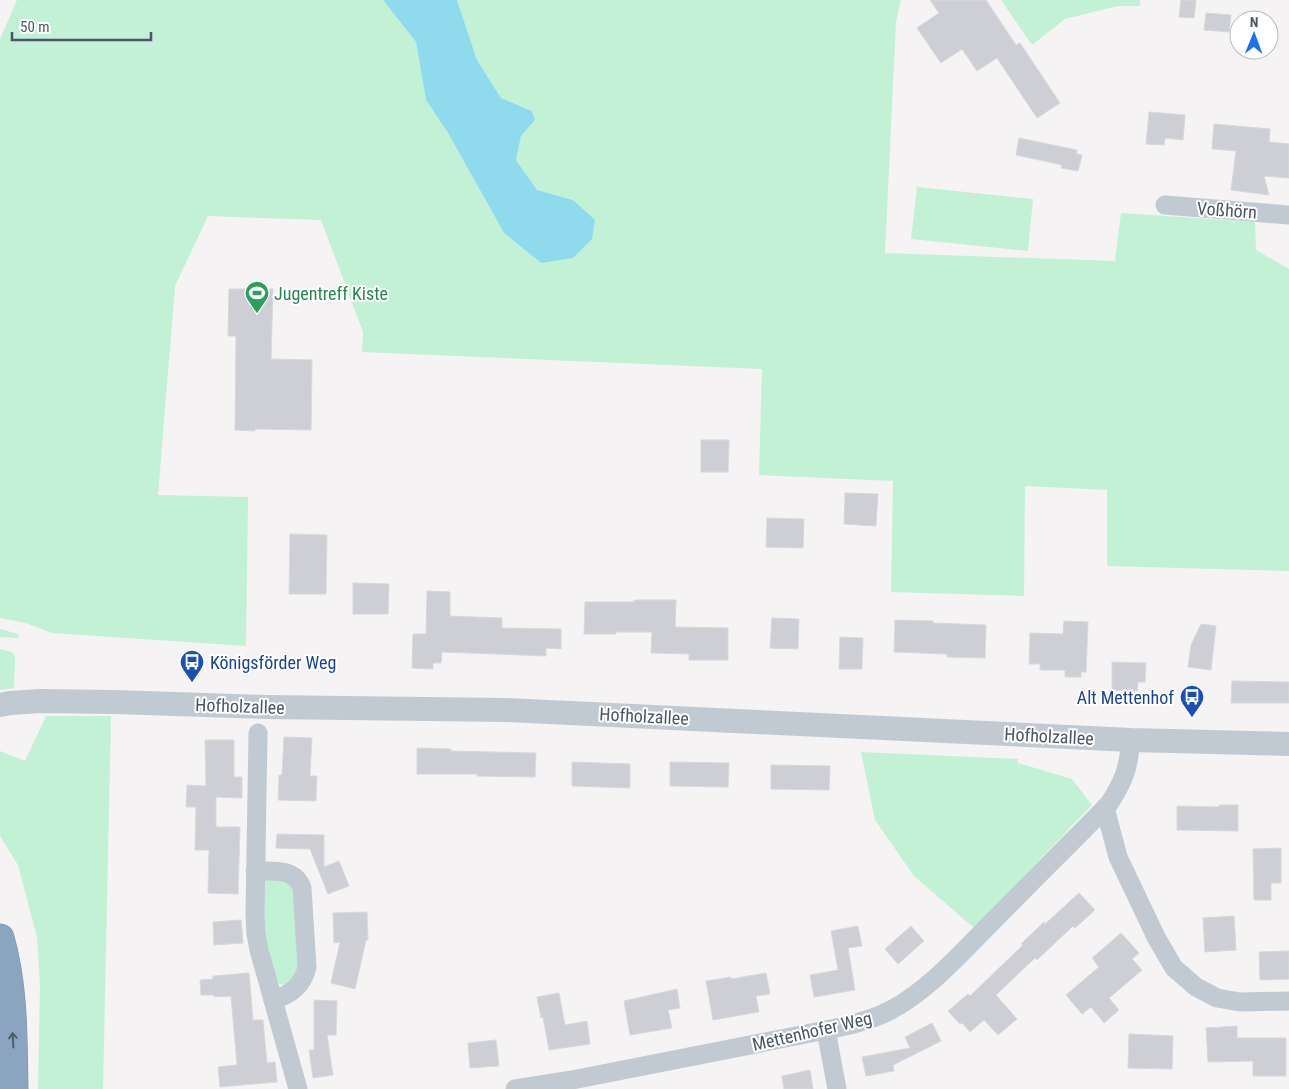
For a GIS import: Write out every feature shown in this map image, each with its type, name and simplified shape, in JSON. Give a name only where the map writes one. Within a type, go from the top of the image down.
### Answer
[{"type":"highway","points":[[0,938],[10,990],[14,1048],[14,1089]]},
{"type":"street","name":"Voßhörn","points":[[1166,205],[1289,214]]},
{"type":"street","name":"Hofholzallee","points":[[0,706],[23,702],[49,701],[275,707],[506,710],[1131,740],[1289,744]]},
{"type":"street","points":[[258,733],[256,934],[298,1089]]},
{"type":"street","name":"Mettenhofer Weg","points":[[515,1089],[848,1026],[891,1010],[928,983],[956,958],[1105,808],[1120,788],[1126,775],[1131,740]]},
{"type":"street","points":[[1105,808],[1118,857],[1156,937],[1174,968],[1196,987],[1217,998],[1240,1002],[1289,1001]]},
{"type":"street","points":[[256,872],[289,873],[298,880],[302,888],[308,959],[306,974],[292,992],[274,1000]]},
{"type":"street","points":[[826,1030],[837,1089]]},
{"type":"green space","points":[[17,0],[383,0],[416,42],[426,100],[448,133],[504,233],[541,263],[573,200],[537,190],[516,160],[521,136],[535,120],[532,111],[501,98],[477,60],[457,0],[901,0],[896,22],[885,253],[1115,261],[1121,213],[1255,222],[1256,250],[1289,269],[1289,571],[1107,566],[1107,490],[1025,486],[1024,596],[891,592],[893,481],[759,475],[762,369],[362,352],[363,332],[321,220],[208,216],[175,286],[158,495],[248,497],[246,646],[52,633],[26,623],[0,618],[0,39]]},
{"type":"green space","points":[[1001,0],[1140,0],[1140,6],[1118,6],[1065,19],[1032,45]]},
{"type":"green space","points":[[917,187],[1033,199],[1028,251],[911,239]]},
{"type":"green space","points":[[0,629],[18,634],[19,638],[0,637]]},
{"type":"green space","points":[[0,649],[12,652],[15,656],[14,688],[0,690]]},
{"type":"green space","points":[[46,716],[111,716],[103,1089],[38,1089],[40,985],[37,937],[18,865],[0,836],[0,751],[25,761]]},
{"type":"green space","points":[[861,752],[1018,759],[1018,763],[1072,779],[1092,805],[974,928],[914,876],[875,820]]},
{"type":"green space","points":[[265,880],[287,880],[292,884],[300,969],[288,983],[283,985],[279,984],[276,979],[266,945],[263,924],[262,883]]},
{"type":"water","points":[[383,0],[457,0],[477,60],[501,98],[532,111],[535,120],[521,136],[516,160],[537,190],[573,200],[595,220],[592,239],[573,258],[541,263],[504,233],[448,133],[426,100],[416,42]]},
{"type":"building","points":[[930,0],[986,0],[1016,45],[1020,43],[1060,103],[1037,118],[997,58],[977,71],[962,49],[941,63],[917,28],[939,13]]},
{"type":"building","points":[[1181,0],[1196,0],[1194,18],[1179,17]]},
{"type":"building","points":[[1206,13],[1229,15],[1229,32],[1204,30]]},
{"type":"building","points":[[1149,112],[1185,115],[1183,140],[1165,138],[1164,145],[1146,144]]},
{"type":"building","points":[[1214,124],[1270,129],[1269,142],[1289,144],[1289,178],[1264,176],[1269,195],[1231,190],[1236,151],[1212,149]]},
{"type":"building","points":[[1019,138],[1077,150],[1076,154],[1082,155],[1078,171],[1061,168],[1062,165],[1016,155]]},
{"type":"building","points":[[229,289],[273,289],[271,359],[312,360],[311,430],[235,430],[236,336],[228,336]]},
{"type":"building","points":[[701,440],[729,440],[728,472],[701,472]]},
{"type":"building","points":[[845,493],[878,494],[876,526],[844,524]]},
{"type":"building","points":[[767,518],[804,519],[803,548],[766,547]]},
{"type":"building","points":[[290,534],[327,535],[326,594],[289,594]]},
{"type":"building","points":[[353,583],[389,584],[388,614],[353,614]]},
{"type":"building","points":[[427,591],[450,592],[450,616],[502,618],[502,628],[561,629],[561,649],[546,648],[546,656],[442,652],[441,663],[433,663],[433,669],[412,668],[413,634],[426,634]]},
{"type":"building","points":[[634,600],[676,600],[675,627],[728,628],[728,660],[689,660],[689,654],[651,653],[652,632],[584,634],[585,602],[634,602]]},
{"type":"building","points":[[772,618],[799,619],[798,649],[770,648]]},
{"type":"building","points":[[895,620],[986,625],[985,658],[947,657],[947,654],[894,652]]},
{"type":"building","points":[[1064,621],[1088,622],[1086,672],[1081,672],[1081,677],[1065,677],[1065,670],[1040,670],[1040,664],[1029,664],[1030,633],[1063,634]]},
{"type":"building","points":[[1201,624],[1216,626],[1211,670],[1188,667],[1191,645]]},
{"type":"building","points":[[840,637],[863,638],[862,669],[839,669]]},
{"type":"building","points":[[1112,662],[1146,663],[1145,682],[1138,682],[1137,691],[1112,690]]},
{"type":"building","points":[[1232,681],[1289,682],[1289,703],[1231,703]]},
{"type":"building","points":[[284,737],[312,738],[310,776],[317,776],[316,801],[278,800],[279,775],[282,775]]},
{"type":"building","points":[[205,740],[234,740],[234,777],[242,777],[242,798],[216,797],[216,827],[240,827],[238,894],[208,893],[209,850],[195,850],[196,807],[186,807],[187,785],[206,786]]},
{"type":"building","points":[[417,748],[451,749],[451,751],[536,753],[535,777],[477,776],[477,774],[417,774]]},
{"type":"building","points":[[572,762],[630,764],[630,788],[572,786]]},
{"type":"building","points":[[670,762],[729,763],[728,787],[670,786]]},
{"type":"building","points":[[771,765],[830,766],[829,790],[771,789]]},
{"type":"building","points":[[1219,805],[1238,805],[1238,831],[1177,830],[1177,806],[1219,807]]},
{"type":"building","points":[[277,834],[324,835],[324,867],[339,861],[349,886],[328,894],[310,849],[276,848]]},
{"type":"building","points":[[1281,848],[1281,883],[1271,883],[1271,900],[1254,900],[1253,849]]},
{"type":"building","points":[[1079,893],[1095,910],[1075,928],[1073,926],[1037,960],[1035,958],[996,995],[1017,1019],[998,1035],[984,1020],[970,1032],[962,1023],[960,1024],[948,1011],[968,994],[970,996],[1044,922],[1045,924]]},
{"type":"building","points":[[367,912],[368,940],[366,940],[355,989],[331,983],[340,942],[334,943],[333,913]]},
{"type":"building","points":[[1234,916],[1236,950],[1205,952],[1203,918]]},
{"type":"building","points":[[241,920],[243,943],[214,945],[213,922]]},
{"type":"building","points":[[858,926],[862,946],[848,948],[855,990],[814,997],[810,975],[838,970],[831,931]]},
{"type":"building","points":[[911,926],[924,941],[898,964],[885,949]]},
{"type":"building","points":[[1121,933],[1139,953],[1132,959],[1142,970],[1109,998],[1119,1010],[1104,1023],[1091,1007],[1082,1014],[1066,995],[1099,967],[1092,958]]},
{"type":"building","points":[[1289,951],[1289,979],[1260,980],[1259,952]]},
{"type":"building","points":[[249,973],[253,1020],[263,1020],[267,1063],[275,1062],[277,1082],[220,1087],[218,1067],[237,1065],[231,996],[214,997],[214,995],[201,995],[200,980],[213,979],[213,976]]},
{"type":"building","points":[[766,973],[770,994],[756,996],[759,1012],[713,1020],[706,981]]},
{"type":"building","points":[[677,989],[680,1008],[668,1010],[672,1028],[630,1035],[624,1001]]},
{"type":"building","points":[[559,993],[565,1025],[587,1021],[590,1044],[549,1050],[537,997]]},
{"type":"building","points":[[314,1000],[337,1001],[336,1035],[327,1035],[333,1075],[313,1078],[309,1050],[314,1050]]},
{"type":"building","points":[[932,1023],[941,1041],[893,1065],[894,1071],[866,1076],[862,1057],[910,1048],[905,1037]]},
{"type":"building","points":[[1237,1026],[1237,1038],[1286,1038],[1286,1076],[1253,1076],[1253,1061],[1208,1062],[1206,1028]]},
{"type":"building","points":[[1129,1034],[1173,1036],[1172,1069],[1128,1068]]},
{"type":"building","points":[[496,1040],[499,1066],[470,1068],[468,1043]]},
{"type":"building","points":[[810,1070],[813,1089],[784,1089],[782,1076]]},
{"type":"place","name":"Jugentreff Kiste","points":[[257,314]]},
{"type":"place","name":"Königsförder Weg","points":[[192,683]]},
{"type":"place","name":"Alt Mettenhof","points":[[1192,718]]}]
